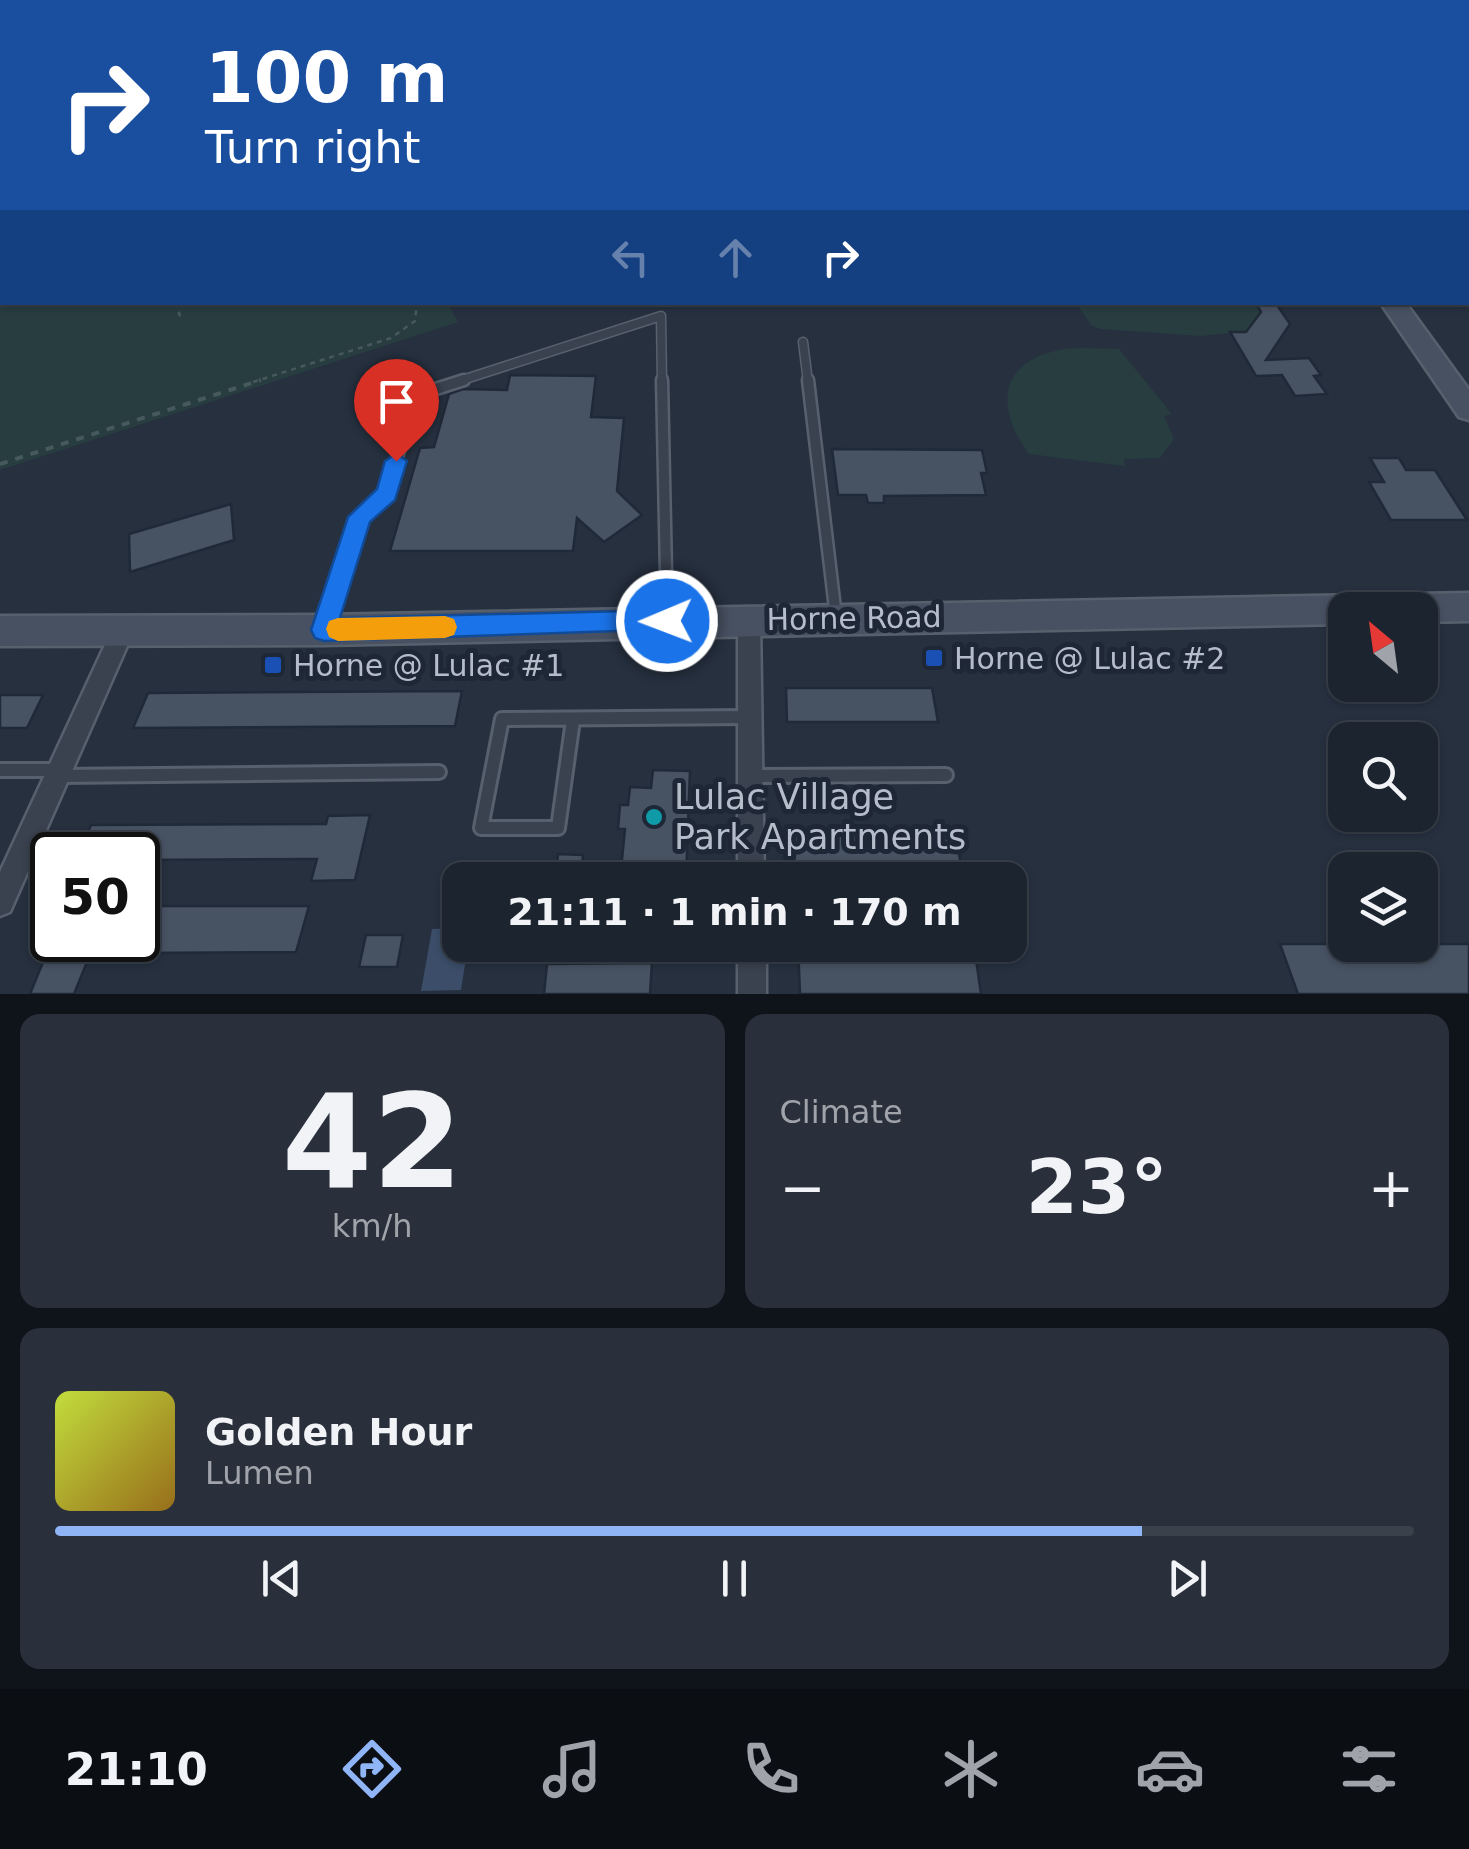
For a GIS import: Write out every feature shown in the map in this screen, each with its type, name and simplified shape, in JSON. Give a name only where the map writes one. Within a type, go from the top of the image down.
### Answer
[{"type":"main road","points":[[1394,305],[1469,410]]},
{"type":"main road","name":"Horne Road","points":[[0,631],[324,630],[1469,607]]},
{"type":"street","points":[[749,620],[752,862]]},
{"type":"street","points":[[0,902],[124,628]]},
{"type":"street","points":[[752,962],[752,994]]},
{"type":"lane","points":[[324,630],[360,517],[387,494],[414,396],[661,316],[667,621]]},
{"type":"lane","points":[[803,342],[836,618]]},
{"type":"lane","points":[[573,720],[558,828],[481,828],[502,720],[750,717]]},
{"type":"lane","points":[[0,770],[438,772]]},
{"type":"lane","points":[[751,776],[946,776]]},
{"type":"path","points":[[177,305],[181,320]]},
{"type":"path","points":[[0,464],[392,338],[415,321],[417,305]]},
{"type":"green space","points":[[0,305],[449,305],[458,322],[0,470]]},
{"type":"green space","points":[[1077,305],[1256,305],[1262,314],[1249,327],[1251,331],[1200,336],[1092,326]]},
{"type":"green space","points":[[1063,349],[1119,349],[1172,414],[1164,416],[1174,439],[1160,458],[1124,459],[1125,466],[1029,454],[1008,407],[1012,379],[1021,367]]},
{"type":"water","points":[[432,929],[442,929],[442,962],[465,962],[461,990],[421,991]]},
{"type":"building","points":[[1257,305],[1277,305],[1290,324],[1266,360],[1309,358],[1321,375],[1314,376],[1327,394],[1295,396],[1282,375],[1256,376],[1230,332],[1246,332],[1261,312]]},
{"type":"building","points":[[510,375],[596,376],[591,417],[624,418],[617,491],[642,515],[604,542],[577,518],[573,551],[390,551],[420,448],[434,447],[449,394],[463,389],[507,390]]},
{"type":"building","points":[[832,449],[982,450],[987,473],[981,473],[986,495],[884,496],[884,503],[868,503],[866,495],[838,495]]},
{"type":"building","points":[[1370,458],[1399,458],[1406,470],[1435,470],[1467,520],[1391,520],[1369,482],[1384,482]]},
{"type":"building","points":[[231,504],[234,540],[130,572],[129,534]]},
{"type":"building","points":[[786,688],[932,688],[938,722],[787,722]]},
{"type":"building","points":[[462,691],[455,726],[133,728],[148,693]]},
{"type":"building","points":[[0,695],[43,695],[27,728],[0,728]]},
{"type":"building","name":"Lulac Village Park Apartments","points":[[653,770],[690,771],[687,862],[622,862],[625,829],[618,829],[620,805],[628,805],[630,787],[651,788]]},
{"type":"building","points":[[370,815],[355,880],[311,881],[317,859],[160,860],[160,832],[88,832],[91,825],[326,824],[328,816]]},
{"type":"building","points":[[793,829],[955,829],[960,862],[795,862]]},
{"type":"building","points":[[558,854],[583,855],[582,862],[557,862]]},
{"type":"building","points":[[160,906],[309,906],[296,952],[160,953]]},
{"type":"building","points":[[366,935],[403,935],[397,967],[359,967]]},
{"type":"building","points":[[1280,944],[1328,944],[1328,962],[1438,962],[1438,944],[1469,944],[1469,994],[1298,994]]},
{"type":"building","points":[[43,962],[87,962],[74,994],[30,994]]},
{"type":"building","points":[[799,962],[976,962],[981,994],[800,994]]},
{"type":"building","points":[[652,963],[650,994],[544,994],[547,964]]},
{"type":"slow traffic","points":[[338,629],[445,627]]},
{"type":"place","name":"Horne @ Lulac #2","points":[[934,658]]},
{"type":"place","name":"Horne @ Lulac #1","points":[[273,665]]},
{"type":"place","name":"Lulac Village Park Apartments","points":[[654,817]]},
{"type":"route","points":[[396,461],[387,494],[360,517],[324,630],[667,621]]}]
